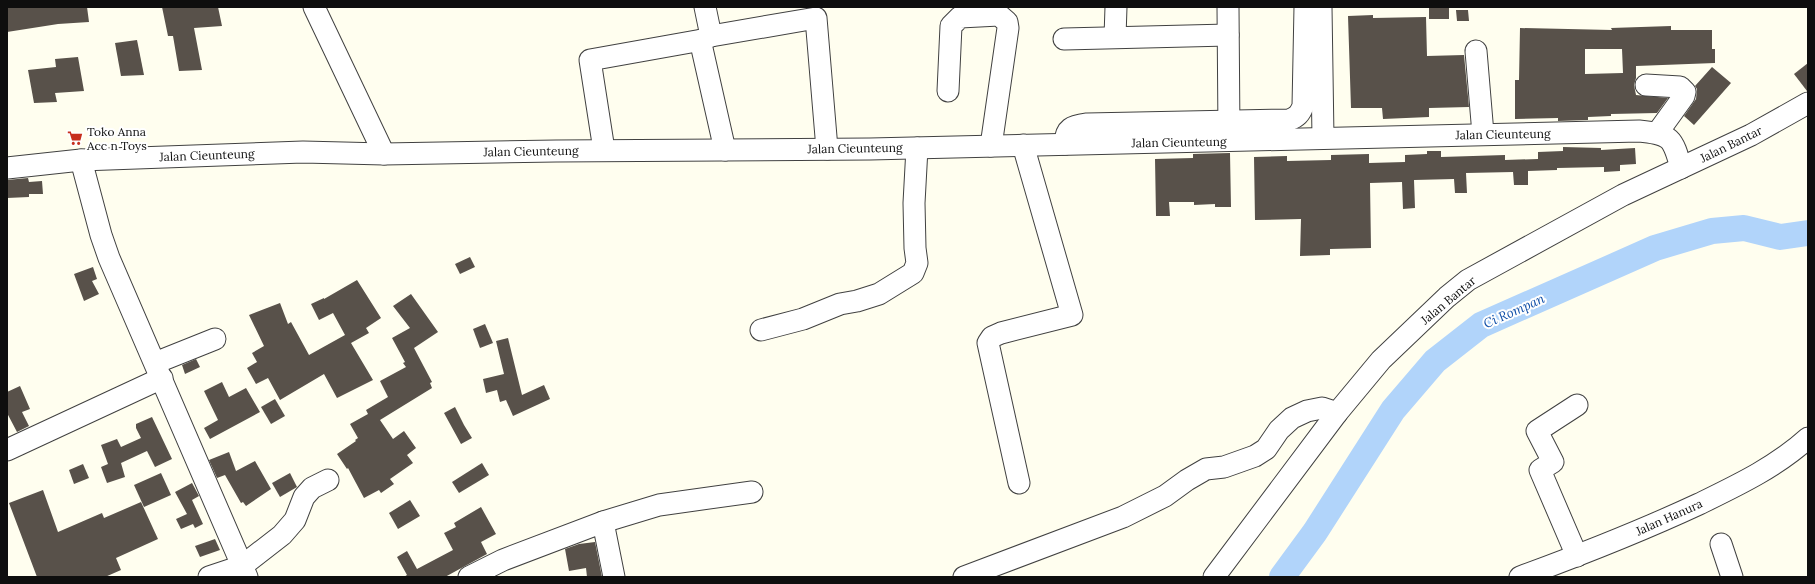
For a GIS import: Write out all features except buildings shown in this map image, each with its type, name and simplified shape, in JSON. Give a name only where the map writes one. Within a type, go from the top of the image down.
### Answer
[{"type":"street","points":[[314,7],[384,154]]},
{"type":"street","points":[[705,7],[706,38],[701,44],[725,150]]},
{"type":"street","points":[[1115,37],[1116,7]]},
{"type":"street","points":[[1228,7],[1229,130],[1289,120],[1300,114],[1303,106],[1305,7]]},
{"type":"street","points":[[1321,7],[1323,138]]},
{"type":"street","points":[[948,91],[951,26],[954,21],[960,16],[999,15],[1008,22],[1008,28],[991,146]]},
{"type":"street","points":[[604,150],[590,60],[816,18],[827,149]]},
{"type":"street","points":[[1064,39],[1228,35]]},
{"type":"street","points":[[1476,51],[1483,134]]},
{"type":"street","points":[[1646,85],[1680,87],[1685,92],[1684,96],[1658,132],[1669,138],[1676,147],[1681,168]]},
{"type":"street","name":"Jalan Bantar","points":[[1214,577],[1337,413],[1381,360],[1447,297],[1468,280],[1623,195],[1751,135],[1808,103]]},
{"type":"street","name":"Jalan Cieunteung","points":[[7,168],[81,160],[303,152],[384,154],[604,150],[917,148],[1065,144],[1229,130],[1323,138],[1639,130],[1658,132]]},
{"type":"street","points":[[1019,483],[988,343],[992,337],[1001,333],[1072,315],[1023,145]]},
{"type":"street","points":[[761,330],[804,319],[840,304],[857,301],[879,294],[913,273],[917,263],[915,248],[914,203],[917,148]]},
{"type":"street","points":[[81,160],[103,241],[244,571]]},
{"type":"street","points":[[7,450],[216,339]]},
{"type":"street","points":[[1577,405],[1538,430],[1554,462],[1540,470],[1577,556]]},
{"type":"street","points":[[964,577],[1123,517],[1165,496],[1187,480],[1206,469],[1224,467],[1255,456],[1266,449],[1279,430],[1288,422],[1307,411],[1322,408],[1337,413]]},
{"type":"street","name":"Jalan Hanura","points":[[1520,577],[1577,556],[1671,517],[1741,484],[1791,453],[1808,438]]},
{"type":"street","points":[[209,577],[244,571],[282,535],[295,520],[304,497],[312,488],[328,480]]},
{"type":"street","points":[[469,577],[503,560],[603,522],[659,505],[752,492]]},
{"type":"street","points":[[603,522],[614,577]]},
{"type":"street","points":[[1721,544],[1732,577]]},
{"type":"waterway","name":"Ci Rompan","points":[[1282,577],[1315,532],[1393,410],[1435,361],[1481,325],[1655,248],[1712,231],[1744,228],[1780,237],[1808,233]]},
{"type":"place","name":"Toko Anna Acc n Toys","points":[[75,138]]}]
